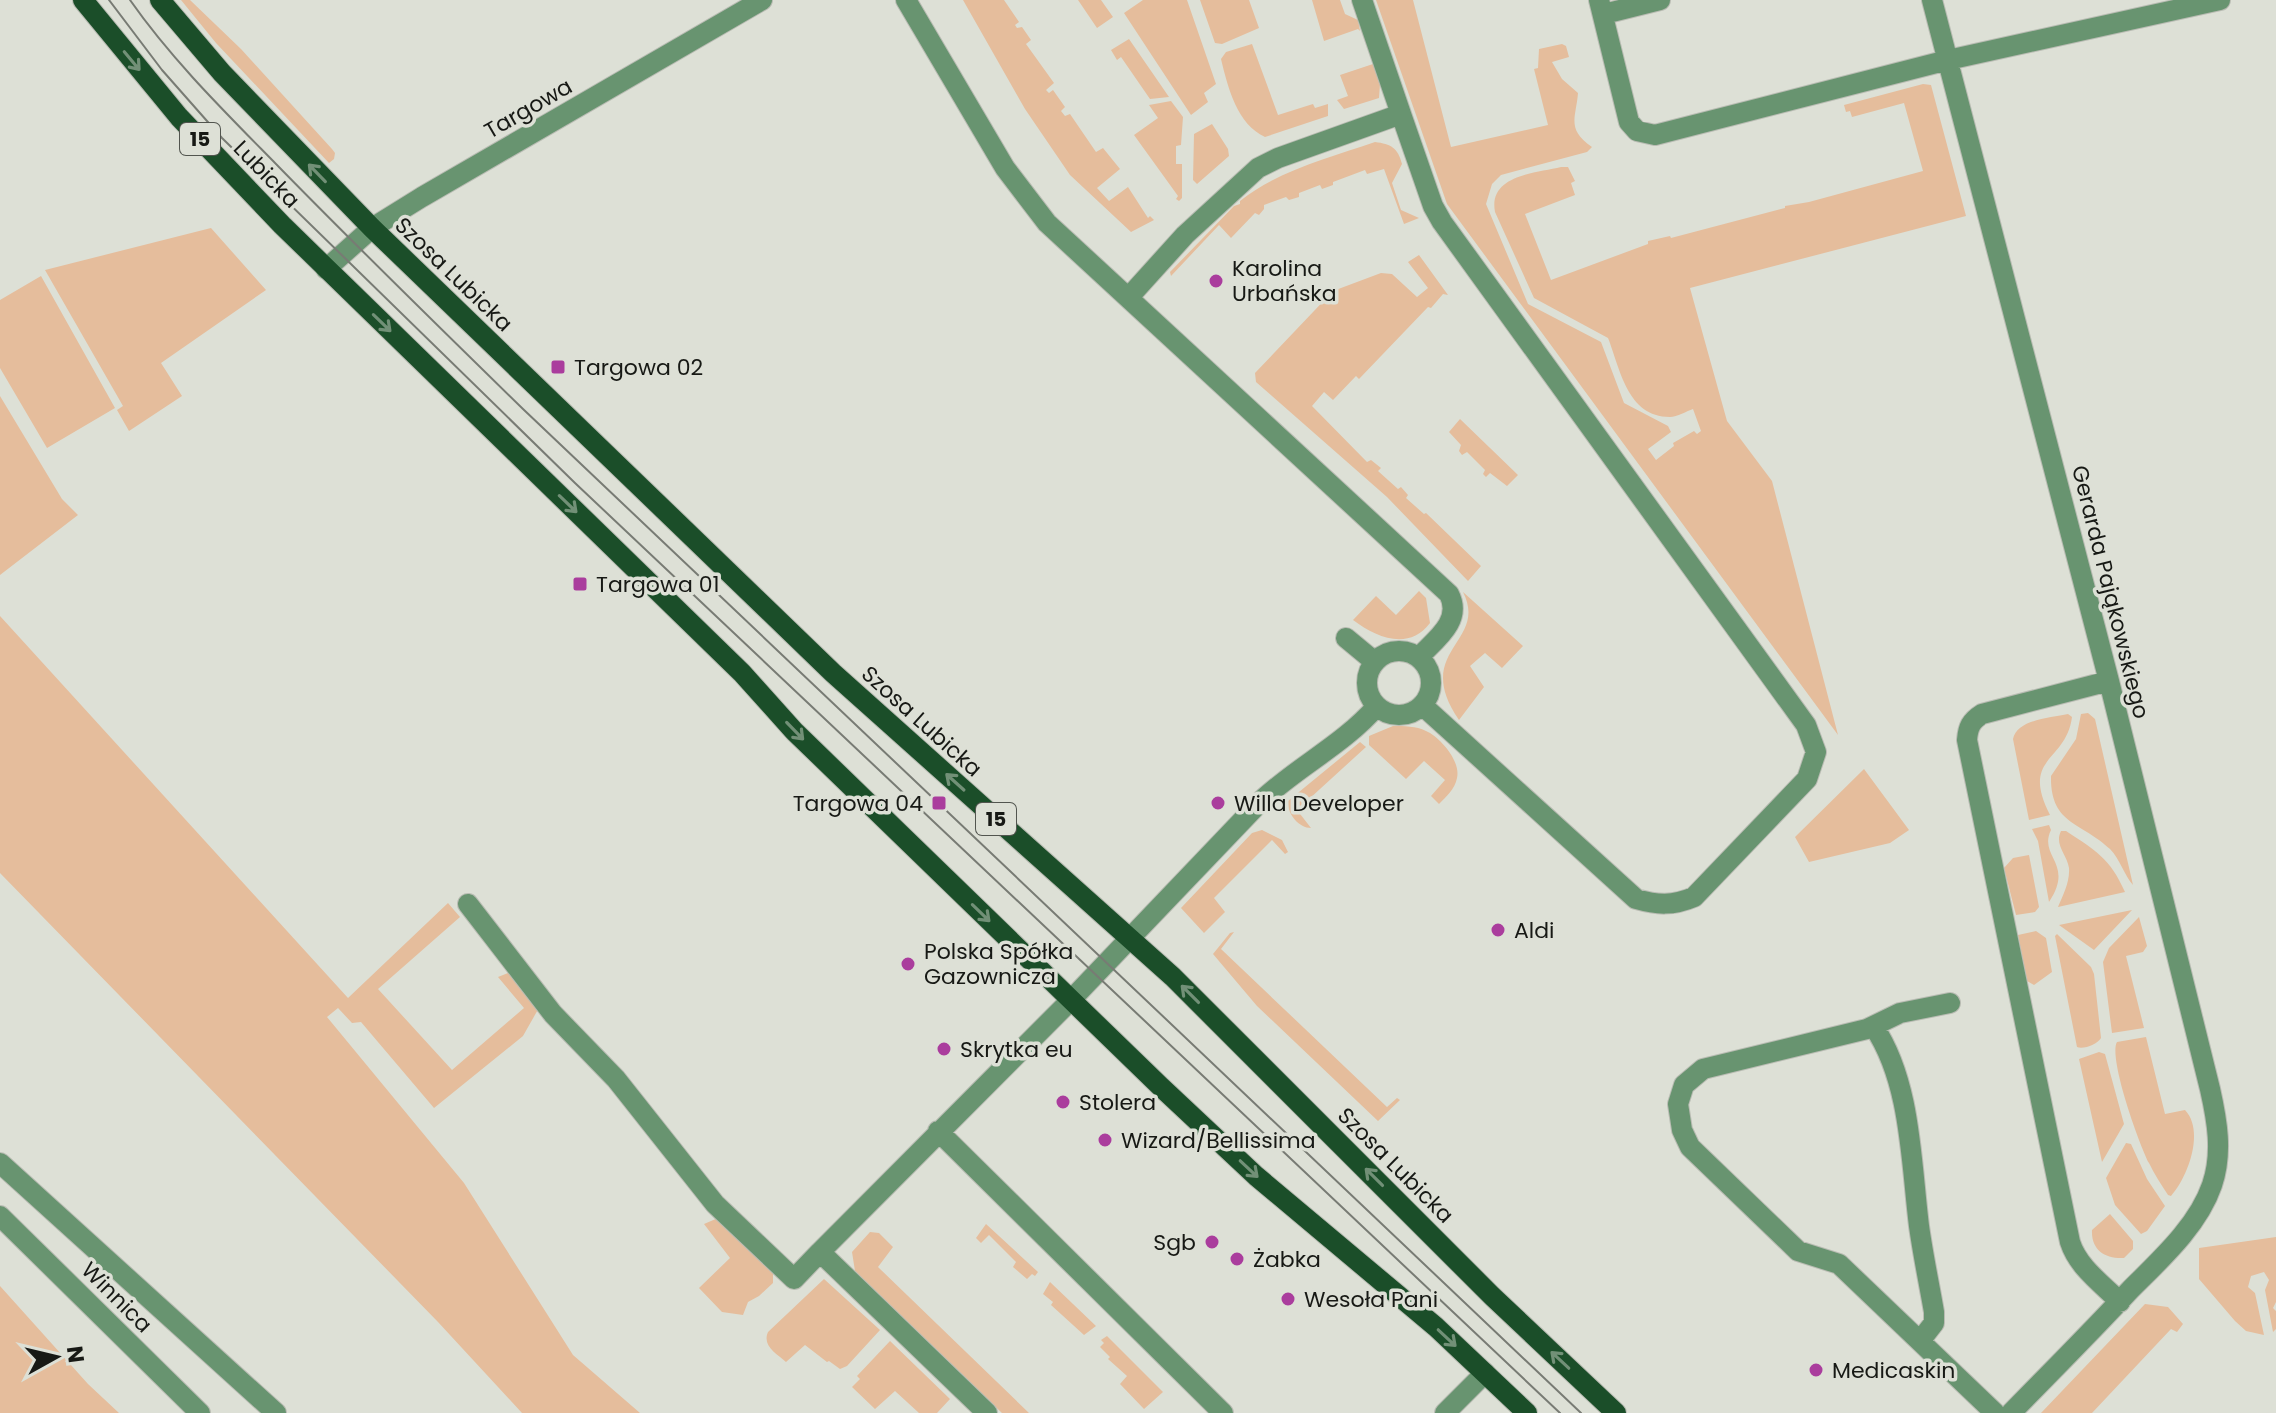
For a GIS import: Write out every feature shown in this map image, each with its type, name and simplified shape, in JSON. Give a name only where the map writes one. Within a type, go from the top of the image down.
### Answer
[{"type":"main road","name":"Lubicka","points":[[83,0],[179,117],[326,269]]},
{"type":"main road","name":"Lubicka","points":[[160,0],[222,73],[372,228]]},
{"type":"main road","name":"Szosa Lubicka","points":[[372,228],[833,673],[1130,938],[1286,1088],[1492,1296],[1616,1413]]},
{"type":"main road","name":"15","points":[[326,269],[742,673],[794,731],[1070,1001],[1256,1176],[1436,1327],[1527,1413]]},
{"type":"street","name":"Targowa","points":[[326,269],[372,228],[762,0]]},
{"type":"street","points":[[906,0],[992,147],[1022,192],[1059,235],[1449,594],[1453,603],[1452,618],[1419,657]]},
{"type":"street","points":[[1362,0],[1433,206],[1442,222],[1806,725],[1816,752],[1807,779],[1694,897],[1678,904],[1656,905],[1636,899],[1422,705]]},
{"type":"street","points":[[1660,0],[1601,7],[1629,122],[1637,131],[1649,135],[1948,60],[2220,0]]},
{"type":"street","name":"Gerarda Pająkowskiego","points":[[1932,0],[2109,681],[2215,1115],[2217,1163],[2207,1198],[2186,1229],[2120,1302]]},
{"type":"street","points":[[1129,297],[1185,235],[1258,168],[1401,114]]},
{"type":"street","points":[[1346,638],[1375,662]]},
{"type":"street","points":[[1397,651],[1419,657],[1430,674],[1431,685],[1422,705],[1403,715],[1392,714],[1377,706],[1366,684],[1375,662],[1397,651]]},
{"type":"street","points":[[2011,1413],[2120,1302],[2081,1265],[2070,1242],[1967,740],[1968,729],[1973,720],[1982,714],[2109,681]]},
{"type":"street","points":[[468,904],[553,1014],[616,1079],[715,1204],[794,1279],[1070,1001],[1261,801],[1279,784],[1353,732],[1377,706]]},
{"type":"street","points":[[1950,1003],[1900,1013],[1874,1027],[1697,1071],[1684,1085],[1678,1104],[1679,1116],[1690,1147],[1798,1251],[1839,1264],[1995,1413]]},
{"type":"street","points":[[1874,1027],[1892,1057],[1912,1157],[1918,1222],[1934,1312],[1934,1323],[1920,1341]]},
{"type":"street","points":[[938,1131],[1223,1413]]},
{"type":"street","points":[[0,1163],[276,1413]]},
{"type":"street","name":"Winnica","points":[[0,1216],[200,1413]]},
{"type":"street","points":[[820,1252],[987,1413]]},
{"type":"street","points":[[1445,1413],[1485,1373]]},
{"type":"shaded area","points":[[181,0],[190,0],[241,49],[332,149],[334,159],[329,163],[216,43]]},
{"type":"shaded area","points":[[963,0],[1004,0],[1019,22],[1015,25],[1017,28],[1022,27],[1031,40],[1026,44],[1054,83],[1046,90],[1049,93],[1053,90],[1065,107],[1061,111],[1065,116],[1070,114],[1096,152],[1103,148],[1120,169],[1097,188],[1109,201],[1128,187],[1148,218],[1150,216],[1154,220],[1131,232],[1070,175],[1025,109]]},
{"type":"shaded area","points":[[1078,0],[1101,0],[1113,17],[1097,28]]},
{"type":"shaded area","points":[[1143,0],[1187,0],[1216,84],[1204,93],[1208,102],[1191,115],[1124,13]]},
{"type":"shaded area","points":[[1200,0],[1249,0],[1259,28],[1222,44],[1215,43]]},
{"type":"shaded area","points":[[1312,0],[1340,0],[1345,14],[1358,20],[1360,31],[1358,29],[1324,41]]},
{"type":"shaded area","points":[[1376,0],[1413,0],[1451,147],[1548,125],[1534,69],[1538,68],[1539,49],[1562,44],[1566,46],[1569,57],[1552,62],[1562,79],[1578,93],[1574,123],[1584,141],[1592,147],[1587,152],[1501,175],[1492,184],[1486,204],[1528,304],[1601,342],[1624,403],[1668,426],[1671,432],[1648,449],[1656,460],[1674,446],[1673,443],[1694,431],[1697,434],[1701,431],[1693,409],[1670,417],[1655,415],[1644,409],[1627,389],[1608,338],[1534,298],[1495,212],[1499,190],[1516,178],[1568,167],[1575,181],[1571,183],[1575,195],[1525,214],[1551,280],[1648,244],[1648,241],[1671,238],[1923,171],[1904,103],[1852,117],[1844,105],[1923,84],[1931,85],[1966,216],[1690,288],[1727,421],[1772,481],[1838,735],[1447,204]]},
{"type":"shaded area","points":[[1129,39],[1169,97],[1150,99],[1121,57],[1117,60],[1111,50]]},
{"type":"shaded area","points":[[1252,44],[1278,115],[1313,104],[1315,108],[1328,104],[1328,116],[1265,137],[1255,131],[1235,104],[1221,59],[1226,52]]},
{"type":"shaded area","points":[[1373,64],[1380,84],[1379,98],[1344,109],[1337,100],[1348,96],[1340,75]]},
{"type":"shaded area","points":[[1171,101],[1183,117],[1181,145],[1176,146],[1176,164],[1182,164],[1182,198],[1179,201],[1134,135],[1158,118],[1149,105]]},
{"type":"shaded area","points":[[1212,124],[1228,149],[1229,156],[1197,184],[1193,180],[1194,134]]},
{"type":"shaded area","points":[[1375,142],[1390,146],[1398,154],[1402,164],[1392,183],[1401,210],[1419,218],[1404,224],[1384,169],[1367,174],[1365,170],[1322,189],[1320,185],[1299,193],[1299,197],[1289,200],[1286,197],[1264,205],[1259,215],[1255,213],[1231,238],[1219,225],[1171,276],[1170,272],[1234,206],[1255,190],[1305,166]]},
{"type":"shaded area","points":[[211,228],[266,290],[161,363],[182,396],[129,431],[117,410],[123,406],[45,270]]},
{"type":"shaded area","points":[[1419,255],[1448,295],[1443,294],[1431,308],[1428,307],[1359,379],[1356,376],[1333,400],[1324,392],[1312,406],[1367,462],[1371,460],[1381,468],[1378,471],[1398,489],[1401,487],[1408,495],[1406,498],[1481,566],[1468,581],[1387,497],[1256,382],[1255,373],[1333,291],[1381,273],[1392,274],[1417,297],[1428,288],[1408,262]]},
{"type":"shaded area","points":[[41,276],[115,408],[47,448],[0,368],[0,300]]},
{"type":"shaded area","points":[[0,396],[62,499],[78,515],[0,575]]},
{"type":"shaded area","points":[[1460,419],[1518,475],[1507,486],[1490,473],[1486,477],[1483,474],[1485,470],[1467,452],[1462,455],[1459,451],[1461,445],[1449,432]]},
{"type":"shaded area","points":[[1419,591],[1426,598],[1430,623],[1412,637],[1393,639],[1382,636],[1353,620],[1376,596],[1396,615]]},
{"type":"shaded area","points":[[1463,592],[1523,646],[1502,668],[1485,653],[1470,666],[1484,687],[1459,720],[1446,696],[1443,678],[1446,662],[1467,624],[1468,609]]},
{"type":"shaded area","points":[[0,616],[348,998],[448,903],[460,917],[378,989],[452,1070],[524,1008],[498,977],[508,973],[540,1006],[523,1036],[434,1108],[361,1022],[352,1023],[338,1008],[327,1017],[464,1183],[573,1355],[640,1413],[522,1413],[438,1322],[0,873]]},
{"type":"shaded area","points":[[2088,713],[2095,719],[2133,885],[2110,849],[2062,814],[2052,792],[2051,776],[2076,739],[2081,714]]},
{"type":"shaded area","points":[[2068,714],[2072,717],[2068,732],[2042,770],[2040,781],[2050,815],[2029,820],[2013,739],[2016,732],[2028,723]]},
{"type":"shaded area","points":[[1393,726],[1414,727],[1432,734],[1453,757],[1456,782],[1439,804],[1431,796],[1445,780],[1424,761],[1406,779],[1369,745],[1369,736]]},
{"type":"shaded area","points":[[1360,742],[1366,747],[1297,810],[1311,828],[1298,823],[1289,811],[1288,801]]},
{"type":"shaded area","points":[[1864,769],[1909,830],[1890,843],[1809,862],[1795,837]]},
{"type":"shaded area","points":[[2049,825],[2049,847],[2058,869],[2058,878],[2049,902],[2038,841],[2032,829]]},
{"type":"shaded area","points":[[1262,830],[1282,840],[1288,852],[1285,854],[1272,840],[1214,898],[1225,912],[1204,933],[1181,908],[1252,833]]},
{"type":"shaded area","points":[[2061,831],[2066,831],[2101,856],[2114,871],[2125,892],[2058,907],[2069,873],[2059,841]]},
{"type":"shaded area","points":[[2029,855],[2039,907],[2035,912],[2016,915],[2004,868],[2013,858]]},
{"type":"shaded area","points":[[2132,910],[2094,950],[2059,925]]},
{"type":"shaded area","points":[[2139,917],[2147,946],[2143,952],[2126,956],[2144,1028],[2112,1033],[2103,962],[2109,948]]},
{"type":"shaded area","points":[[2036,931],[2046,938],[2052,972],[2034,985],[2027,981],[2018,935]]},
{"type":"shaded area","points":[[1234,932],[1221,949],[1387,1107],[1397,1098],[1400,1100],[1378,1121],[1257,1006],[1213,954]]},
{"type":"shaded area","points":[[2057,934],[2091,967],[2094,974],[2101,1038],[2086,1047],[2077,1047]]},
{"type":"shaded area","points":[[2146,1037],[2165,1114],[2185,1110],[2194,1130],[2188,1166],[2171,1196],[2144,1153],[2117,1065],[2117,1042]]},
{"type":"shaded area","points":[[2099,1052],[2105,1054],[2124,1124],[2102,1162],[2079,1059]]},
{"type":"shaded area","points":[[2126,1143],[2131,1144],[2147,1179],[2165,1206],[2147,1231],[2141,1234],[2115,1205],[2106,1178]]},
{"type":"shaded area","points":[[2110,1214],[2133,1241],[2133,1249],[2124,1258],[2100,1252],[2092,1237],[2092,1230]]},
{"type":"shaded area","points":[[718,1218],[773,1272],[773,1283],[748,1302],[743,1315],[722,1312],[699,1288],[730,1258],[704,1224]]},
{"type":"shaded area","points":[[986,1224],[1038,1272],[1035,1276],[1032,1274],[1027,1279],[1013,1267],[1016,1262],[989,1235],[981,1243],[976,1238]]},
{"type":"shaded area","points":[[870,1232],[879,1233],[893,1247],[878,1267],[1029,1413],[1002,1413],[862,1280],[855,1271],[852,1252]]},
{"type":"shaded area","points":[[2276,1237],[2276,1302],[2273,1308],[2276,1311],[2276,1329],[2273,1332],[2265,1290],[2269,1280],[2264,1272],[2251,1276],[2248,1287],[2255,1293],[2264,1335],[2246,1331],[2199,1279],[2199,1248]]},
{"type":"shaded area","points":[[824,1279],[880,1330],[847,1366],[840,1369],[805,1345],[786,1362],[771,1349],[767,1341],[768,1332]]},
{"type":"shaded area","points":[[1050,1282],[1096,1326],[1084,1335],[1051,1305],[1053,1302],[1043,1294]]},
{"type":"shaded area","points":[[0,1286],[88,1384],[119,1413],[0,1413]]},
{"type":"shaded area","points":[[2145,1304],[2168,1307],[2183,1324],[2177,1332],[2171,1329],[2092,1413],[2041,1413]]},
{"type":"shaded area","points":[[1107,1336],[1163,1392],[1144,1409],[1120,1384],[1127,1376],[1100,1347],[1104,1343],[1101,1340]]},
{"type":"shaded area","points":[[890,1341],[950,1399],[937,1413],[919,1413],[895,1391],[875,1409],[852,1387],[860,1379],[857,1376]]},
{"type":"tram line","points":[[109,0],[162,70],[222,138],[575,483],[1560,1413]]},
{"type":"tram line","points":[[130,0],[163,44],[218,105],[523,409],[1581,1413]]},
{"type":"place","name":"Karolina Urbańska","points":[[1216,281]]},
{"type":"place","name":"Targowa 02","points":[[558,367]]},
{"type":"place","name":"Targowa 01","points":[[580,584]]},
{"type":"place","name":"Targowa 04","points":[[939,803]]},
{"type":"place","name":"Willa Developer","points":[[1218,803]]},
{"type":"place","name":"Aldi","points":[[1498,930]]},
{"type":"place","name":"Polska Spółka Gazownicza","points":[[908,964]]},
{"type":"place","name":"Skrytka eu","points":[[944,1049]]},
{"type":"place","name":"Stolera","points":[[1063,1102]]},
{"type":"place","name":"Wizard/Bellissima","points":[[1105,1140]]},
{"type":"place","name":"Sgb","points":[[1212,1242]]},
{"type":"place","name":"Żabka","points":[[1237,1259]]},
{"type":"place","name":"Wesoła Pani","points":[[1288,1299]]},
{"type":"place","name":"Medicaskin","points":[[1816,1370]]}]
